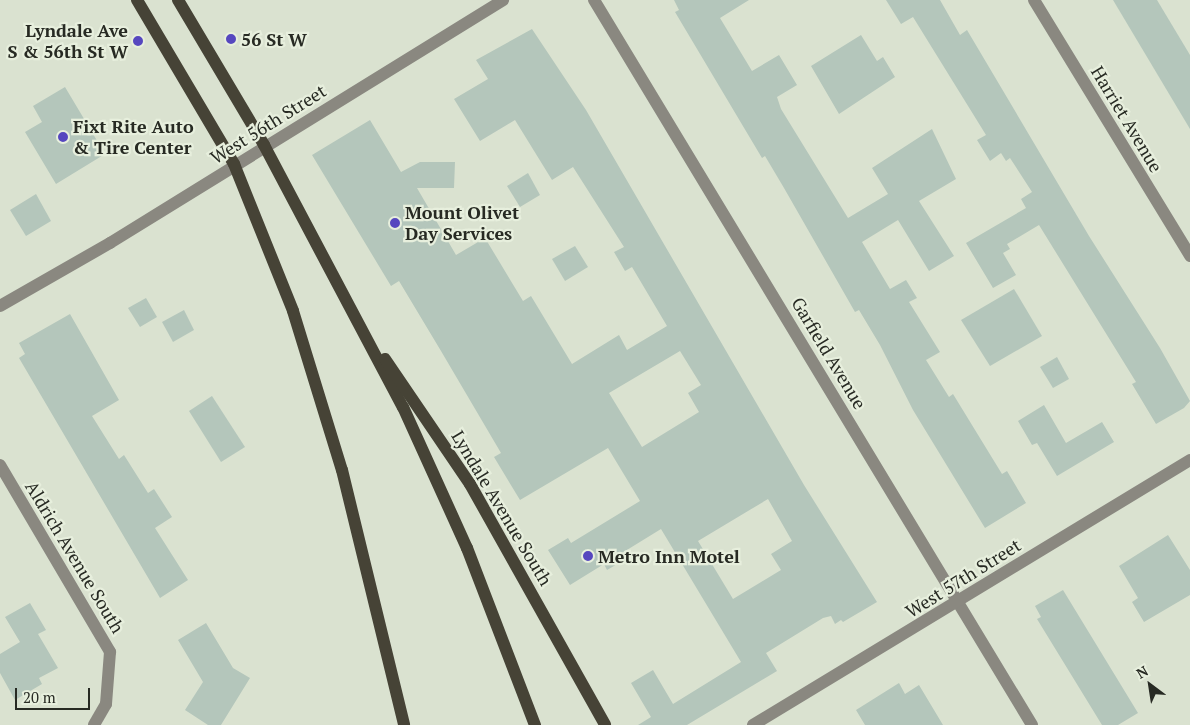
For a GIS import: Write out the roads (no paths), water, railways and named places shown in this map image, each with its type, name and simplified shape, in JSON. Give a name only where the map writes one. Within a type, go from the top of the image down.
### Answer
[{"type":"main road","points":[[137,0],[234,164],[293,311],[327,414],[404,725]]},
{"type":"main road","points":[[178,0],[264,145],[447,501],[535,725]]},
{"type":"main road","name":"Lyndale Avenue South","points":[[354,317],[470,484],[605,725]]},
{"type":"street","name":"West 56th Street","points":[[0,306],[110,243],[264,145],[503,0]]},
{"type":"street","name":"Garfield Avenue","points":[[594,0],[1032,725]]},
{"type":"street","name":"Harriet Avenue","points":[[1034,0],[1190,256]]},
{"type":"street","name":"West 57th Street","points":[[754,725],[1190,460]]},
{"type":"street","name":"Aldrich Avenue South","points":[[0,465],[110,652],[106,704],[94,725]]},
{"type":"place","name":"56 St W","points":[[231,39]]},
{"type":"place","name":"Lyndale Ave S & 56th St W","points":[[138,41]]},
{"type":"place","name":"Fixt Rite Auto & Tire Center","points":[[63,137]]},
{"type":"place","name":"Mount Olivet Day Services","points":[[395,223]]},
{"type":"place","name":"Metro Inn Motel","points":[[588,556]]}]
